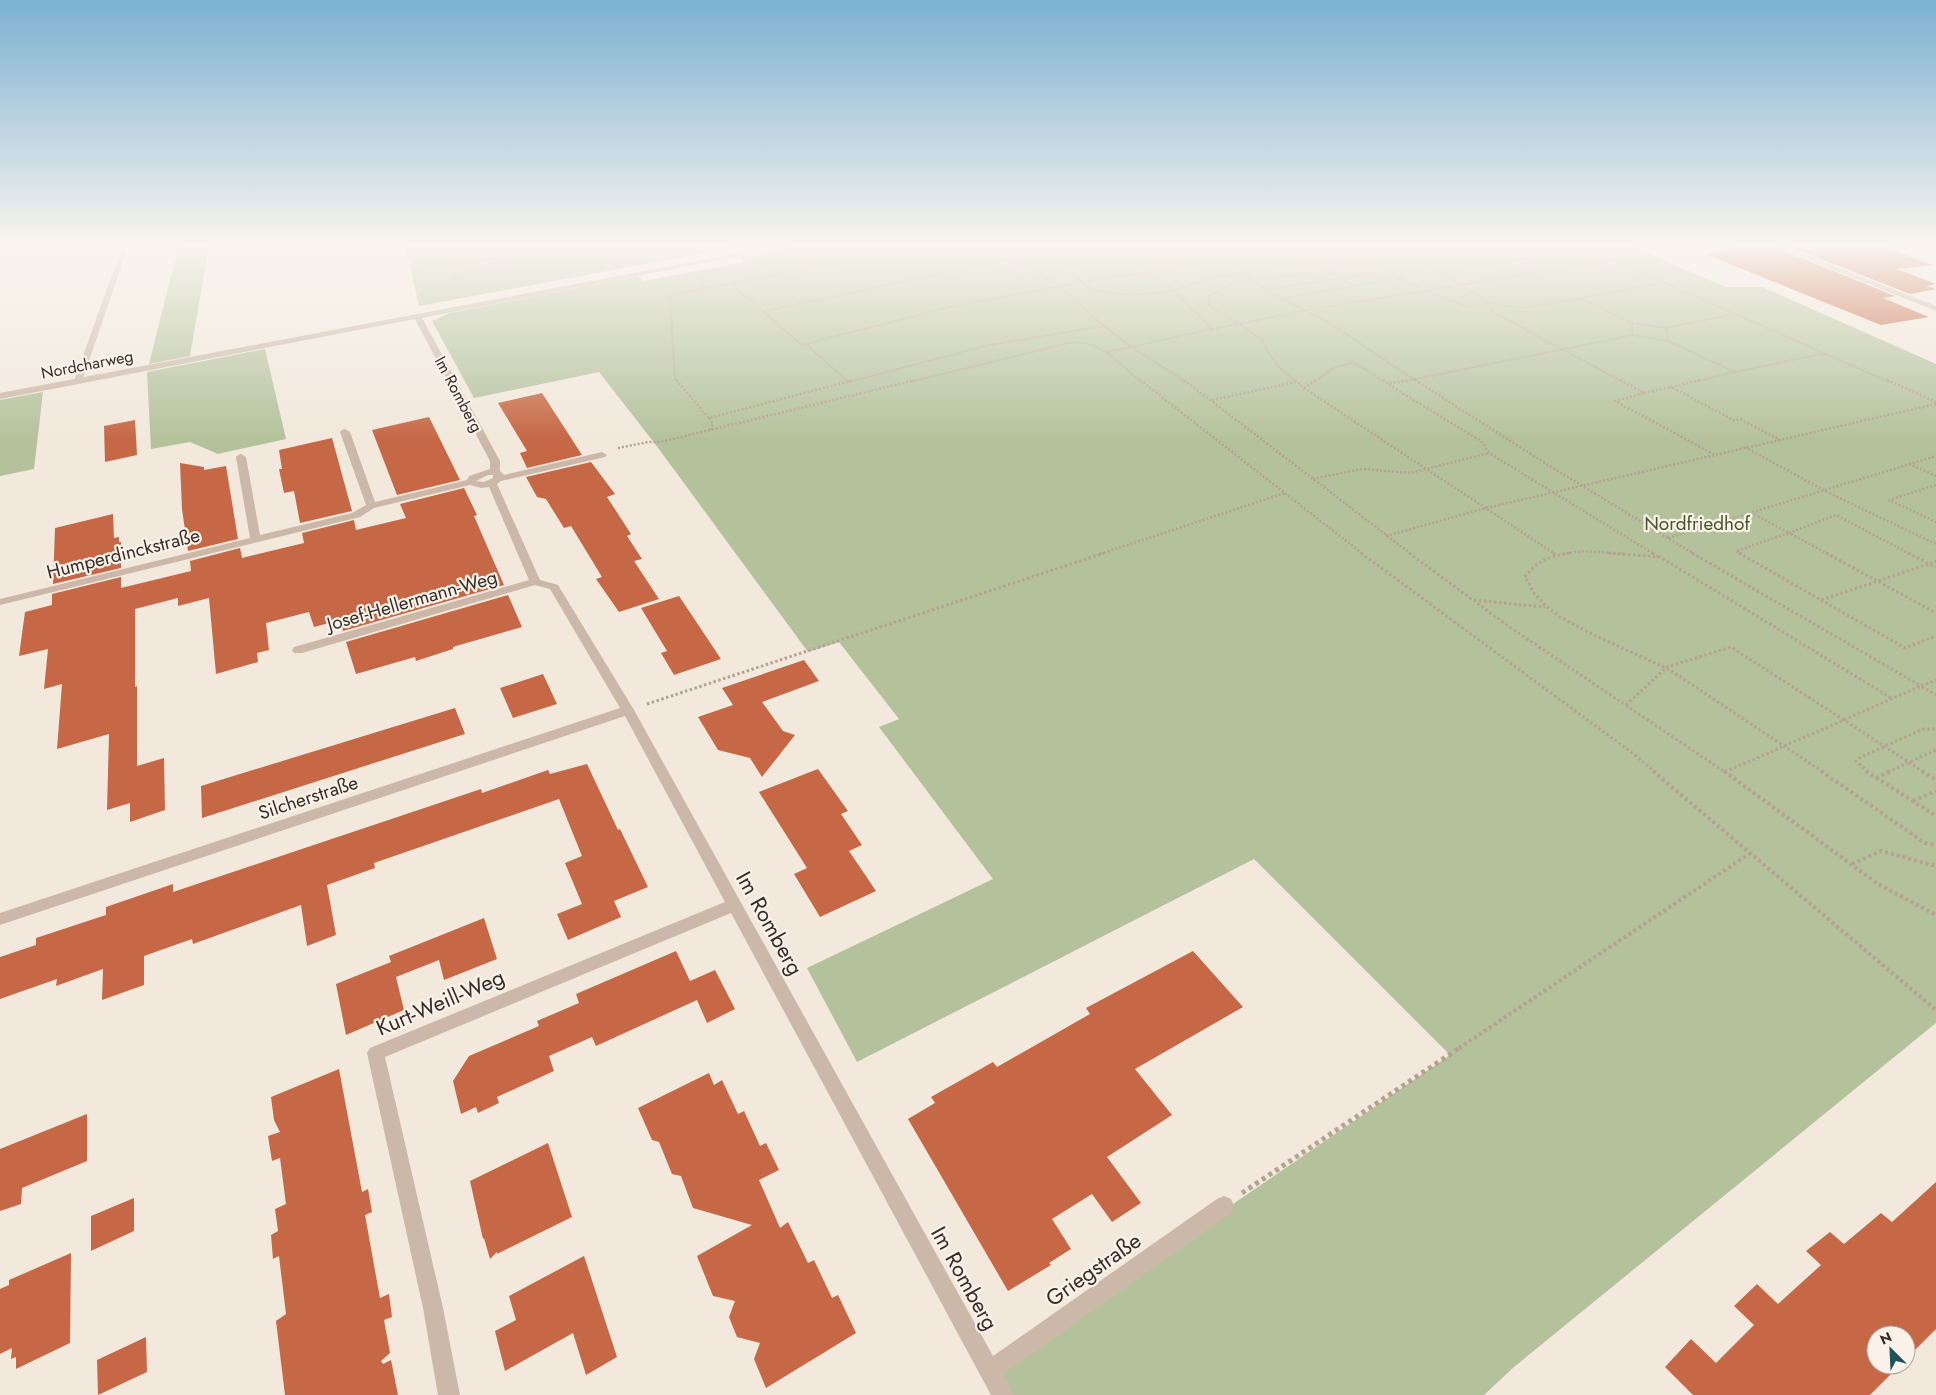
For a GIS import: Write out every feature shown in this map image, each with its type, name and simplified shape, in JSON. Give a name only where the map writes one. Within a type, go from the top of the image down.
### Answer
[{"type":"street","points":[[78,381],[103,309]]},
{"type":"street","name":"Nordcharweg","points":[[0,396],[459,309]]},
{"type":"street","name":"Im Romberg","points":[[418,317],[495,461],[495,478],[535,582],[554,587],[628,710],[1003,1395]]},
{"type":"street","points":[[345,432],[371,506]]},
{"type":"street","points":[[495,478],[602,455]]},
{"type":"street","points":[[241,457],[254,539]]},
{"type":"street","name":"Humperdinckstraße","points":[[0,602],[356,515],[371,506],[471,482],[475,485],[495,478]]},
{"type":"street","name":"Josef-Hellermann-Weg","points":[[298,650],[535,582]]},
{"type":"street","name":"Silcherstraße","points":[[0,919],[628,710]]},
{"type":"street","name":"Kurt-Weill-Weg","points":[[449,1395],[433,1308],[376,1053],[734,905]]},
{"type":"street","name":"Griegstraße","points":[[990,1371],[1224,1206]]},
{"type":"path","points":[[671,309],[676,379],[709,418],[713,424],[710,430]]},
{"type":"path","points":[[759,309],[802,345],[941,309]]},
{"type":"path","points":[[762,312],[776,309]]},
{"type":"path","points":[[1085,309],[1130,346],[1191,385],[1386,536],[1474,600],[1725,772],[1878,884],[1936,915]]},
{"type":"path","points":[[1194,309],[1212,329]]},
{"type":"path","points":[[1215,309],[1261,338],[1275,363],[1304,388],[1557,555]]},
{"type":"path","points":[[1108,352],[1312,309]]},
{"type":"path","points":[[1492,309],[1493,312],[1644,393]]},
{"type":"path","points":[[1602,309],[1632,323],[1666,328],[1735,314]]},
{"type":"path","points":[[1724,309],[1827,353],[1936,403]]},
{"type":"path","points":[[1306,310],[1412,379],[1668,538],[1936,695]]},
{"type":"path","points":[[1632,323],[1633,335]]},
{"type":"path","points":[[709,418],[989,345],[1104,326]]},
{"type":"path","points":[[1666,328],[1668,341]]},
{"type":"path","points":[[1389,384],[1633,335],[1668,341],[1735,372]]},
{"type":"path","points":[[602,455],[621,447],[648,442],[661,442],[1078,341],[1089,342],[1108,352],[1112,359],[1237,458],[1285,493],[1319,522],[1631,752],[1749,854],[1936,1010]]},
{"type":"path","points":[[806,344],[849,382]]},
{"type":"path","points":[[1715,455],[1615,401],[1735,372],[1827,353]]},
{"type":"path","points":[[1304,388],[1334,368],[1354,362],[1482,441],[1489,453],[1893,699]]},
{"type":"path","points":[[1212,401],[1296,382]]},
{"type":"path","points":[[1671,387],[1735,421],[1740,419],[1778,439]]},
{"type":"path","points":[[1386,536],[1486,508],[1936,403]]},
{"type":"path","points":[[1745,447],[1826,491],[1936,544]]},
{"type":"path","points":[[1313,479],[1361,469],[1394,473],[1428,470],[1489,453]]},
{"type":"path","points":[[1668,538],[1936,456]]},
{"type":"path","points":[[1909,464],[1936,476]]},
{"type":"path","points":[[1936,485],[1889,500],[1936,522]]},
{"type":"path","points":[[628,710],[1285,493]]},
{"type":"path","points":[[1752,513],[1936,613]]},
{"type":"path","points":[[1936,567],[1836,515],[1736,551],[1905,648],[1936,636]]},
{"type":"path","points":[[1660,557],[1583,551],[1557,555],[1543,560],[1532,567],[1525,577],[1530,590],[1546,607],[1584,631],[1667,667],[1925,842],[1936,846]]},
{"type":"path","points":[[1821,600],[1936,561]]},
{"type":"path","points":[[1474,600],[1546,607]]},
{"type":"path","points":[[1626,705],[1667,667],[1731,647],[1936,780]]},
{"type":"path","points":[[1725,772],[1936,680]]},
{"type":"path","points":[[1936,729],[1923,729],[1856,761],[1876,778],[1936,816]]},
{"type":"path","points":[[1876,778],[1936,750]]},
{"type":"path","points":[[1912,802],[1936,791]]},
{"type":"path","points":[[1851,865],[1881,851],[1936,866]]},
{"type":"path","points":[[1224,1206],[1749,854]]},
{"type":"green space","points":[[163,309],[198,309],[190,356],[149,364]]},
{"type":"green space","name":"Nordfriedhof","points":[[470,309],[1812,309],[1936,364],[1936,1023],[1514,1367],[1484,1395],[1003,1395],[990,1371],[1450,1055],[1254,859],[857,1062],[807,968],[993,879],[879,727],[899,719],[839,642],[808,652],[656,445],[599,372],[474,398],[432,321],[450,313]]},
{"type":"green space","points":[[265,349],[286,439],[218,454],[190,442],[151,449],[147,372]]},
{"type":"green space","points":[[43,392],[34,469],[0,476],[0,400]]},
{"type":"building","points":[[1842,309],[1910,309],[1929,317],[1881,325]]},
{"type":"building","points":[[542,393],[582,455],[527,468],[520,453],[527,451],[498,403]]},
{"type":"building","points":[[429,417],[460,480],[397,495],[372,430]]},
{"type":"building","points":[[135,420],[137,455],[105,462],[104,426]]},
{"type":"building","points":[[332,438],[352,511],[300,523],[294,491],[284,493],[279,469],[282,469],[279,450]]},
{"type":"building","points":[[591,462],[615,494],[607,497],[631,534],[627,536],[642,559],[634,561],[659,599],[619,612],[596,579],[602,577],[571,526],[564,528],[546,499],[537,497],[526,477]]},
{"type":"building","points":[[180,463],[204,467],[204,470],[226,466],[238,539],[188,551],[182,509]]},
{"type":"building","points":[[464,488],[477,515],[474,516],[504,585],[343,631],[340,620],[314,627],[309,612],[266,623],[269,650],[257,653],[258,662],[216,674],[209,598],[178,606],[178,598],[135,609],[137,766],[164,758],[165,810],[130,822],[130,803],[107,810],[109,734],[57,749],[62,684],[44,689],[48,649],[19,656],[25,612],[52,605],[52,594],[121,577],[121,588],[191,571],[190,561],[240,548],[242,558],[304,543],[302,533],[354,520],[356,530],[406,518],[400,504]]},
{"type":"building","points":[[113,514],[114,538],[119,537],[119,542],[121,542],[121,568],[53,584],[55,528]]},
{"type":"building","points":[[508,595],[522,627],[456,646],[453,649],[416,661],[415,657],[356,674],[346,642]]},
{"type":"building","points":[[679,596],[721,659],[674,675],[661,653],[667,651],[641,608]]},
{"type":"building","points":[[804,660],[819,681],[762,702],[783,731],[795,735],[762,777],[750,758],[718,750],[698,717],[733,705],[722,688]]},
{"type":"building","points":[[543,674],[557,704],[513,718],[500,688]]},
{"type":"building","points":[[455,708],[465,734],[202,818],[201,786]]},
{"type":"building","points":[[587,764],[618,830],[620,829],[648,887],[614,901],[621,917],[568,940],[557,914],[582,904],[565,863],[582,856],[559,799],[374,863],[375,868],[327,885],[336,935],[307,946],[301,905],[193,944],[192,939],[144,956],[144,985],[102,1000],[103,969],[56,986],[57,979],[0,999],[0,957],[36,945],[36,938],[106,915],[106,907],[173,884],[173,892],[481,789],[482,793],[548,770],[550,774]]},
{"type":"building","points":[[818,769],[848,811],[841,814],[862,845],[849,851],[876,891],[820,917],[794,874],[807,868],[759,792]]},
{"type":"building","points":[[484,918],[497,959],[444,980],[439,960],[396,977],[404,1010],[346,1035],[336,984],[391,962],[389,956]]},
{"type":"building","points":[[676,951],[690,981],[715,970],[735,1009],[707,1023],[697,1000],[596,1046],[592,1037],[549,1056],[554,1071],[497,1097],[499,1103],[478,1113],[476,1107],[461,1114],[453,1081],[469,1056],[539,1026],[537,1021],[579,1003],[576,994]]},
{"type":"building","points":[[1193,951],[1243,1007],[1135,1069],[1172,1115],[1107,1157],[1141,1203],[1112,1222],[1092,1194],[1052,1219],[1071,1249],[1049,1263],[1051,1265],[1008,1291],[908,1119],[935,1103],[931,1097],[993,1062],[997,1067],[1090,1014],[1086,1008]]},
{"type":"building","points":[[339,1069],[362,1192],[368,1189],[372,1212],[365,1215],[380,1298],[389,1294],[392,1317],[384,1320],[390,1353],[381,1361],[383,1364],[391,1360],[398,1395],[285,1395],[276,1321],[286,1314],[279,1256],[273,1259],[271,1235],[278,1231],[275,1209],[286,1204],[280,1158],[272,1161],[268,1136],[280,1132],[274,1120],[271,1097]]},
{"type":"building","points":[[709,1073],[714,1085],[722,1080],[738,1114],[744,1111],[760,1146],[766,1143],[779,1170],[759,1180],[780,1228],[788,1222],[808,1263],[814,1260],[832,1298],[838,1295],[856,1333],[766,1388],[754,1359],[760,1343],[737,1337],[729,1317],[735,1301],[713,1296],[697,1256],[752,1225],[693,1208],[681,1176],[672,1174],[659,1142],[652,1140],[638,1108]]},
{"type":"building","points":[[87,1114],[87,1161],[22,1188],[21,1204],[0,1211],[0,1149]]},
{"type":"building","points":[[548,1143],[572,1217],[497,1254],[497,1252],[490,1259],[483,1239],[470,1181]]},
{"type":"building","points":[[1936,1182],[1936,1329],[1916,1349],[1916,1325],[1866,1325],[1866,1375],[1890,1375],[1870,1395],[1693,1395],[1665,1367],[1691,1339],[1716,1363],[1754,1325],[1734,1306],[1757,1284],[1778,1304],[1821,1265],[1806,1251],[1830,1232],[1844,1244],[1881,1213],[1892,1222]]},
{"type":"building","points":[[134,1198],[134,1231],[91,1251],[91,1216]]},
{"type":"building","points":[[71,1253],[70,1343],[16,1369],[16,1357],[11,1359],[12,1348],[0,1354],[0,1289],[9,1285],[9,1280]]},
{"type":"building","points":[[584,1256],[617,1357],[586,1375],[573,1333],[505,1371],[495,1331],[516,1320],[509,1296]]},
{"type":"building","points":[[146,1337],[147,1372],[98,1395],[97,1360]]}]
